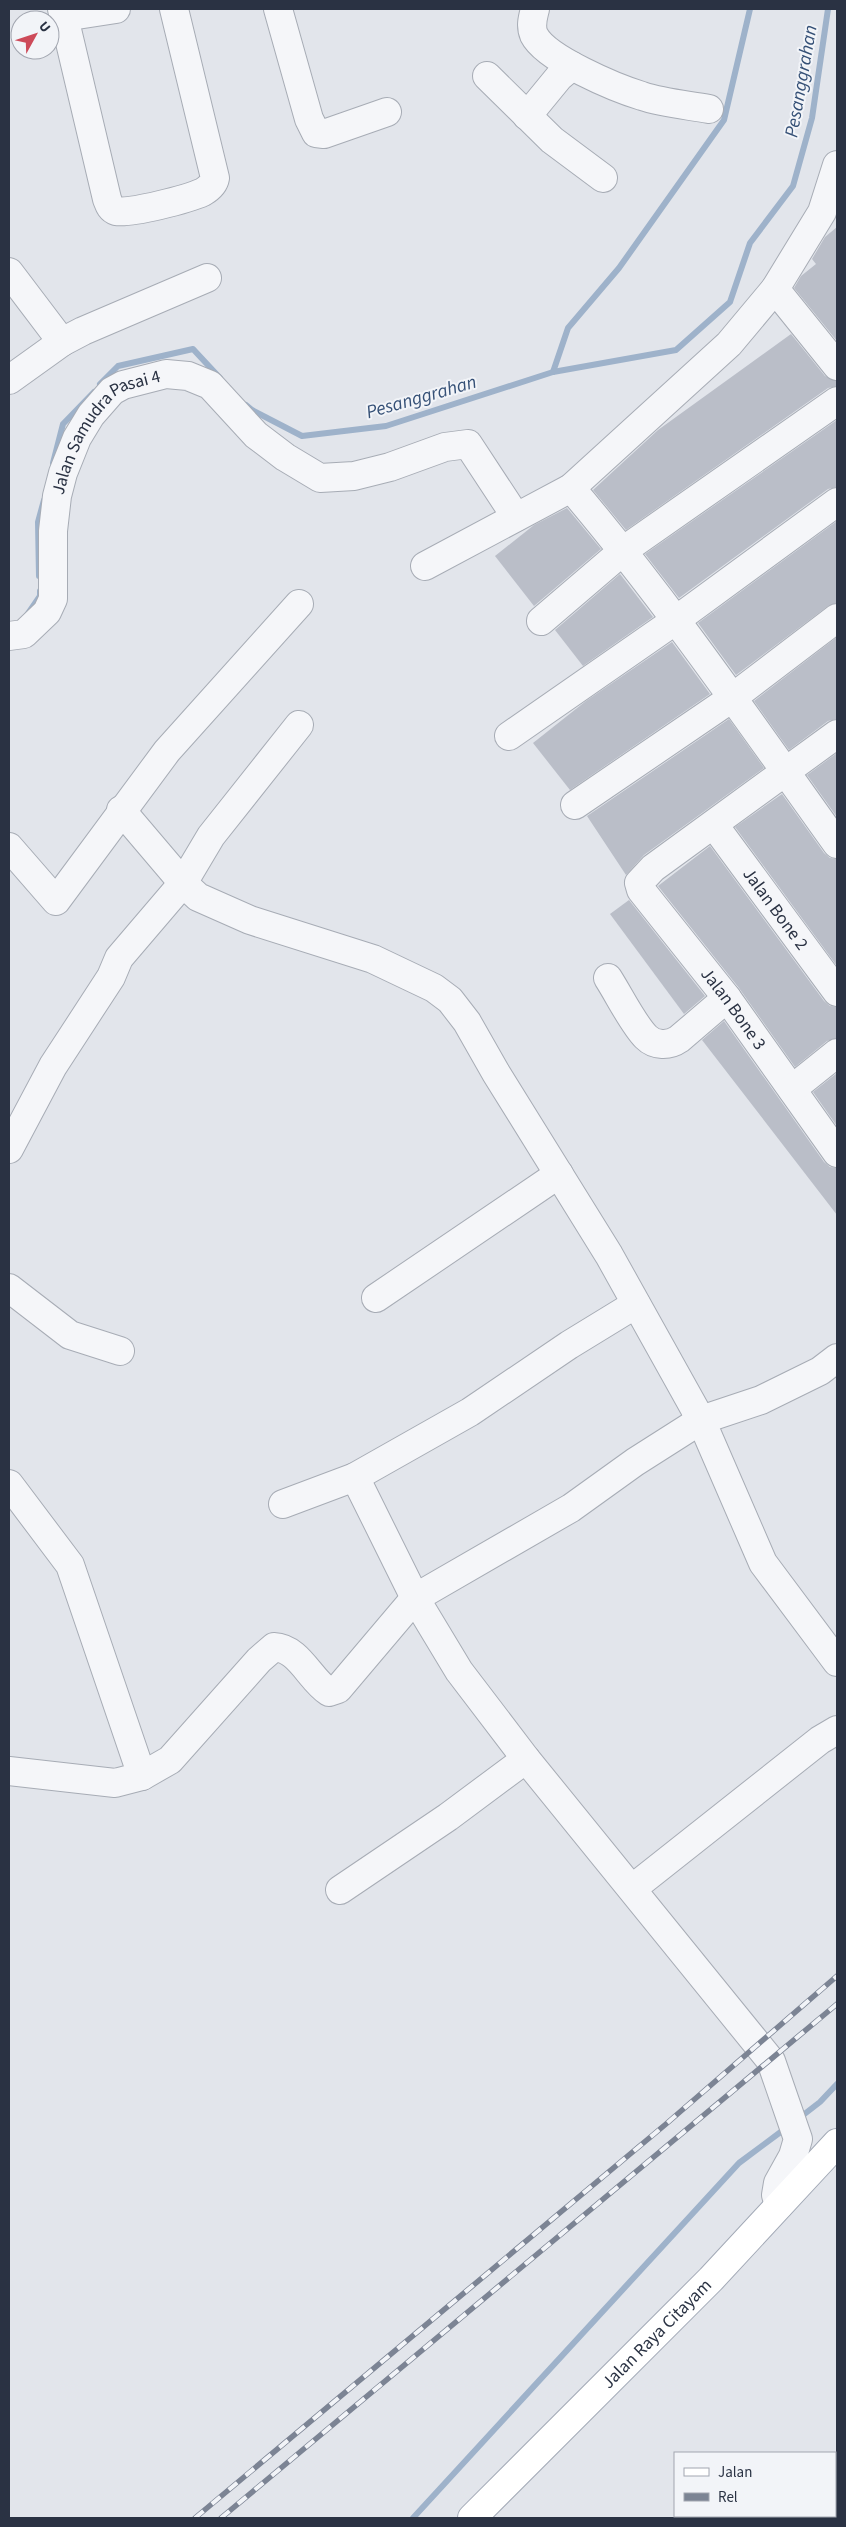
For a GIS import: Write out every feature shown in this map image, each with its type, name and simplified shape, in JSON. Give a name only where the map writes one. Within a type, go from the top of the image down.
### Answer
[{"type":"main road","name":"Jalan Raya Citayam","points":[[472,2518],[711,2279],[837,2143]]},
{"type":"street","points":[[116,9],[63,13],[107,199],[111,208],[116,211],[142,209],[203,192],[213,184],[215,178],[174,9]]},
{"type":"street","points":[[278,9],[309,119],[316,134],[324,134],[387,112]]},
{"type":"street","points":[[535,9],[531,22],[534,35],[550,52],[572,66],[642,96],[709,109]]},
{"type":"street","points":[[527,116],[559,77],[572,66]]},
{"type":"street","points":[[487,76],[552,140],[603,178]]},
{"type":"street","points":[[425,566],[571,488],[729,344],[830,221],[837,166]]},
{"type":"street","points":[[9,272],[62,342]]},
{"type":"street","points":[[9,380],[62,342],[83,331],[207,278]]},
{"type":"street","points":[[775,289],[837,366]]},
{"type":"street","name":"Jalan Samudra Pasai 4","points":[[9,636],[24,634],[48,612],[54,599],[54,516],[63,473],[77,438],[98,405],[112,391],[123,385],[154,375],[188,376],[210,385],[256,435],[284,457],[320,478],[354,476],[390,467],[446,447],[468,444],[516,517]]},
{"type":"street","points":[[542,621],[624,550],[837,401]]},
{"type":"street","points":[[571,488],[624,550],[837,844]]},
{"type":"street","points":[[509,736],[676,620],[837,502]]},
{"type":"street","points":[[10,854],[56,901],[166,751],[299,604]]},
{"type":"street","points":[[576,805],[732,698],[837,618]]},
{"type":"street","points":[[9,1149],[53,1066],[111,977],[119,958],[183,883],[211,836],[300,725]]},
{"type":"street","points":[[714,825],[837,734]]},
{"type":"street","points":[[121,810],[198,898],[250,920],[373,959],[434,988],[450,1000],[467,1022],[496,1073],[609,1255],[701,1420],[763,1563],[837,1662]]},
{"type":"street","name":"Jalan Bone 3","points":[[714,825],[653,868],[639,883],[641,890],[727,998],[837,1154]]},
{"type":"street","name":"Jalan Bone 2","points":[[714,825],[837,992]]},
{"type":"street","points":[[608,978],[647,1038],[659,1044],[672,1043],[679,1039],[727,998]]},
{"type":"street","points":[[792,1089],[837,1053]]},
{"type":"street","points":[[376,1298],[559,1174]]},
{"type":"street","points":[[9,1288],[70,1335],[120,1351]]},
{"type":"street","points":[[283,1504],[355,1477],[470,1412],[569,1345],[636,1304]]},
{"type":"street","points":[[9,1771],[115,1783],[142,1776],[158,1769],[170,1760],[259,1660],[274,1647],[284,1647],[297,1658],[321,1687],[329,1692],[338,1689],[415,1598],[571,1508],[635,1462],[701,1420],[761,1400],[820,1371],[837,1358]]},
{"type":"street","points":[[355,1477],[415,1598],[459,1671],[526,1759],[759,2043],[771,2061],[798,2139],[793,2156],[778,2183],[776,2195],[779,2205]]},
{"type":"street","points":[[9,1484],[70,1565],[142,1776]]},
{"type":"street","points":[[633,1888],[806,1751],[837,1730]]},
{"type":"street","points":[[340,1890],[448,1817],[526,1759]]},
{"type":"building","points":[[837,227],[837,341],[794,288],[801,276],[816,264],[812,259],[825,237]]},
{"type":"building","points":[[791,334],[825,376],[837,381],[837,386],[828,388],[626,530],[593,490],[658,430]]},
{"type":"building","points":[[837,420],[837,487],[828,489],[679,598],[645,554]]},
{"type":"building","points":[[567,508],[601,549],[534,606],[495,556],[534,525]]},
{"type":"building","points":[[837,521],[837,603],[828,606],[736,675],[698,623]]},
{"type":"building","points":[[620,574],[653,617],[583,666],[555,630]]},
{"type":"building","points":[[837,637],[837,719],[828,721],[789,750],[754,701]]},
{"type":"building","points":[[672,642],[710,694],[570,790],[533,743],[586,701]]},
{"type":"building","points":[[729,719],[764,768],[644,855],[626,875],[587,816]]},
{"type":"building","points":[[837,753],[837,817],[807,775]]},
{"type":"building","points":[[782,794],[824,853],[830,858],[837,859],[837,966],[735,827]]},
{"type":"building","points":[[710,846],[824,1001],[830,1006],[837,1007],[837,1038],[827,1041],[795,1067],[739,988],[658,886]]},
{"type":"building","points":[[629,900],[705,996],[684,1014],[610,914]]},
{"type":"building","points":[[724,1021],[824,1162],[830,1167],[837,1168],[837,1215],[702,1040]]},
{"type":"building","points":[[837,1073],[837,1126],[813,1092]]},
{"type":"waterway","points":[[553,372],[568,328],[619,268],[724,120],[750,9]]},
{"type":"waterway","name":"Pesanggrahan","points":[[246,405],[302,436],[386,426],[553,372],[676,350],[730,302],[750,243],[793,186],[812,118],[828,9]]},
{"type":"waterway","name":"Pesanggrahan","points":[[100,384],[118,366],[193,349],[220,378]]},
{"type":"waterway","name":"Pesanggrahan","points":[[53,463],[63,424],[94,392]]},
{"type":"waterway","name":"Pesanggrahan","points":[[39,576],[38,522],[44,500]]},
{"type":"waterway","name":"Pesanggrahan","points":[[27,615],[40,596],[40,591]]},
{"type":"waterway","points":[[798,2119],[820,2102],[837,2084]]},
{"type":"waterway","points":[[413,2518],[739,2163],[786,2128]]},
{"type":"railway","points":[[195,2518],[666,2124],[837,1976]]},
{"type":"railway","points":[[221,2518],[837,2004]]}]
